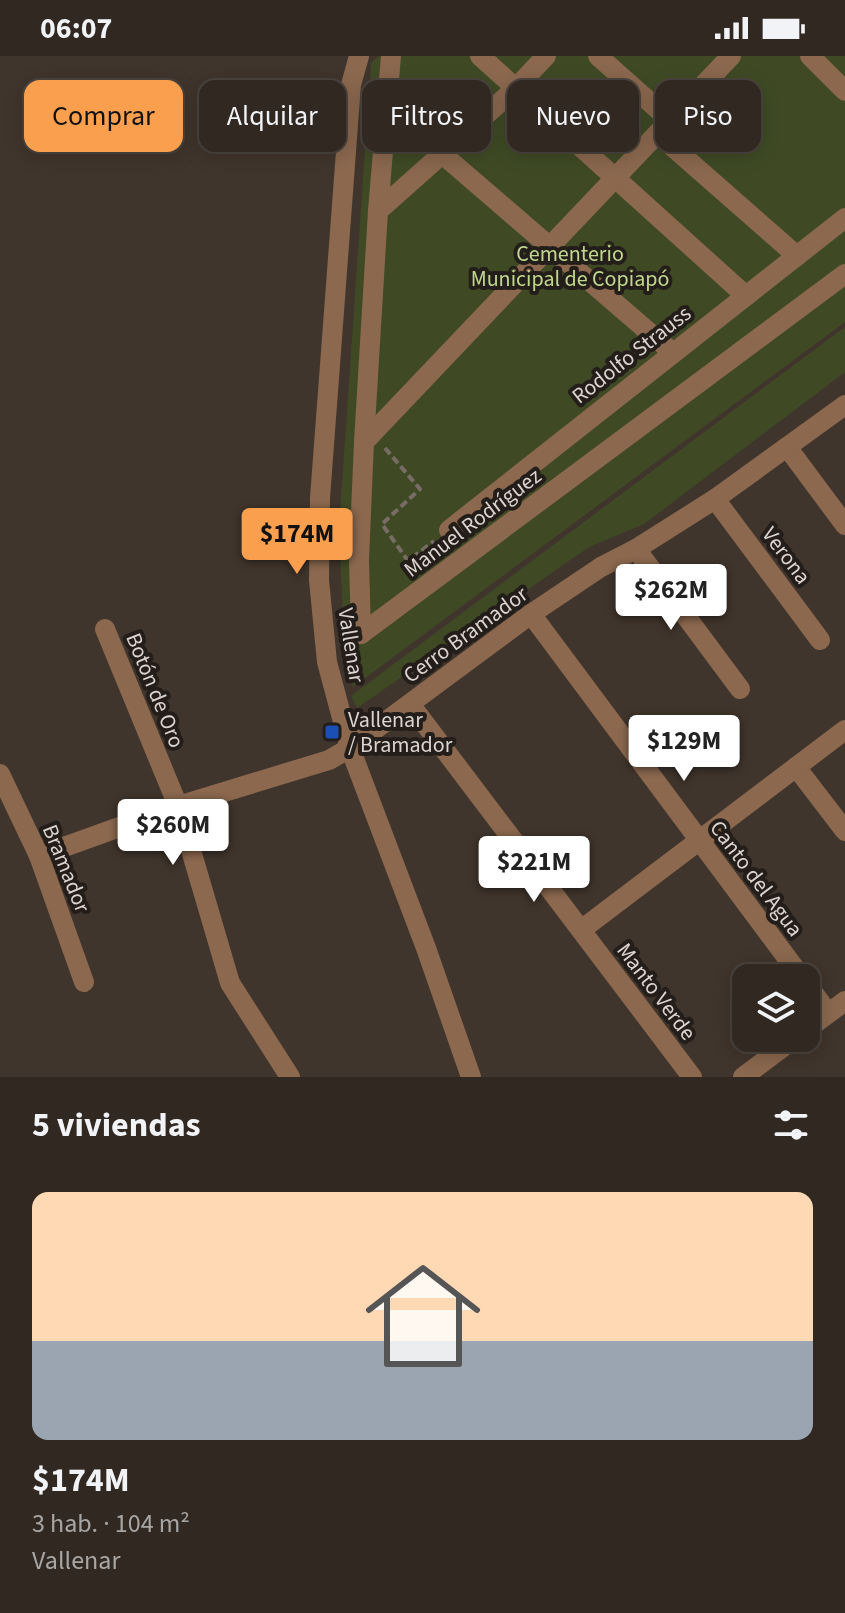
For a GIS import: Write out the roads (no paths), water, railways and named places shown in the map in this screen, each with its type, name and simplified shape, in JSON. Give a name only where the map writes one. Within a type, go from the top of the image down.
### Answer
[{"type":"street","name":"Vallenar","points":[[359,56],[351,85],[320,498],[319,580],[327,662],[350,748],[471,1077]]},
{"type":"street","name":"Manuel Rodríguez","points":[[391,56],[378,211],[370,436],[359,560],[361,634],[845,274]]},
{"type":"street","points":[[480,56],[507,80]]},
{"type":"street","points":[[524,80],[546,56]]},
{"type":"street","points":[[598,56],[655,118]]},
{"type":"street","points":[[709,80],[731,56]]},
{"type":"street","points":[[810,56],[845,91]]},
{"type":"street","points":[[378,211],[507,96]]},
{"type":"street","points":[[370,436],[655,137]]},
{"type":"street","points":[[589,152],[746,296]]},
{"type":"street","points":[[689,152],[797,256]]},
{"type":"street","points":[[441,153],[672,352]]},
{"type":"street","name":"Rodolfo Strauss","points":[[449,530],[845,218]]},
{"type":"street","name":"Cerro Bramador","points":[[39,856],[178,806],[329,760],[350,748],[531,614],[601,567],[636,549],[715,499],[845,405]]},
{"type":"street","points":[[787,447],[845,525]]},
{"type":"street","name":"Verona","points":[[715,499],[820,640]]},
{"type":"street","points":[[636,549],[740,689]]},
{"type":"street","name":"Canto del Agua","points":[[531,614],[792,964]]},
{"type":"street","name":"Botón de Oro","points":[[105,629],[178,806],[230,983],[290,1077]]},
{"type":"street","name":"Manto Verde","points":[[410,704],[692,1077]]},
{"type":"street","points":[[581,930],[845,730]]},
{"type":"street","points":[[796,767],[845,831]]},
{"type":"street","name":"Bramador","points":[[0,774],[39,856],[84,982]]},
{"type":"street","points":[[820,994],[837,1007],[820,1020]]},
{"type":"street","points":[[743,1077],[776,1052]]},
{"type":"place","name":"Vallenar / Bramador","points":[[332,732]]},
{"type":"park label","name":"Cementerio Municipal de Copiapó","points":[[570,266]]}]
